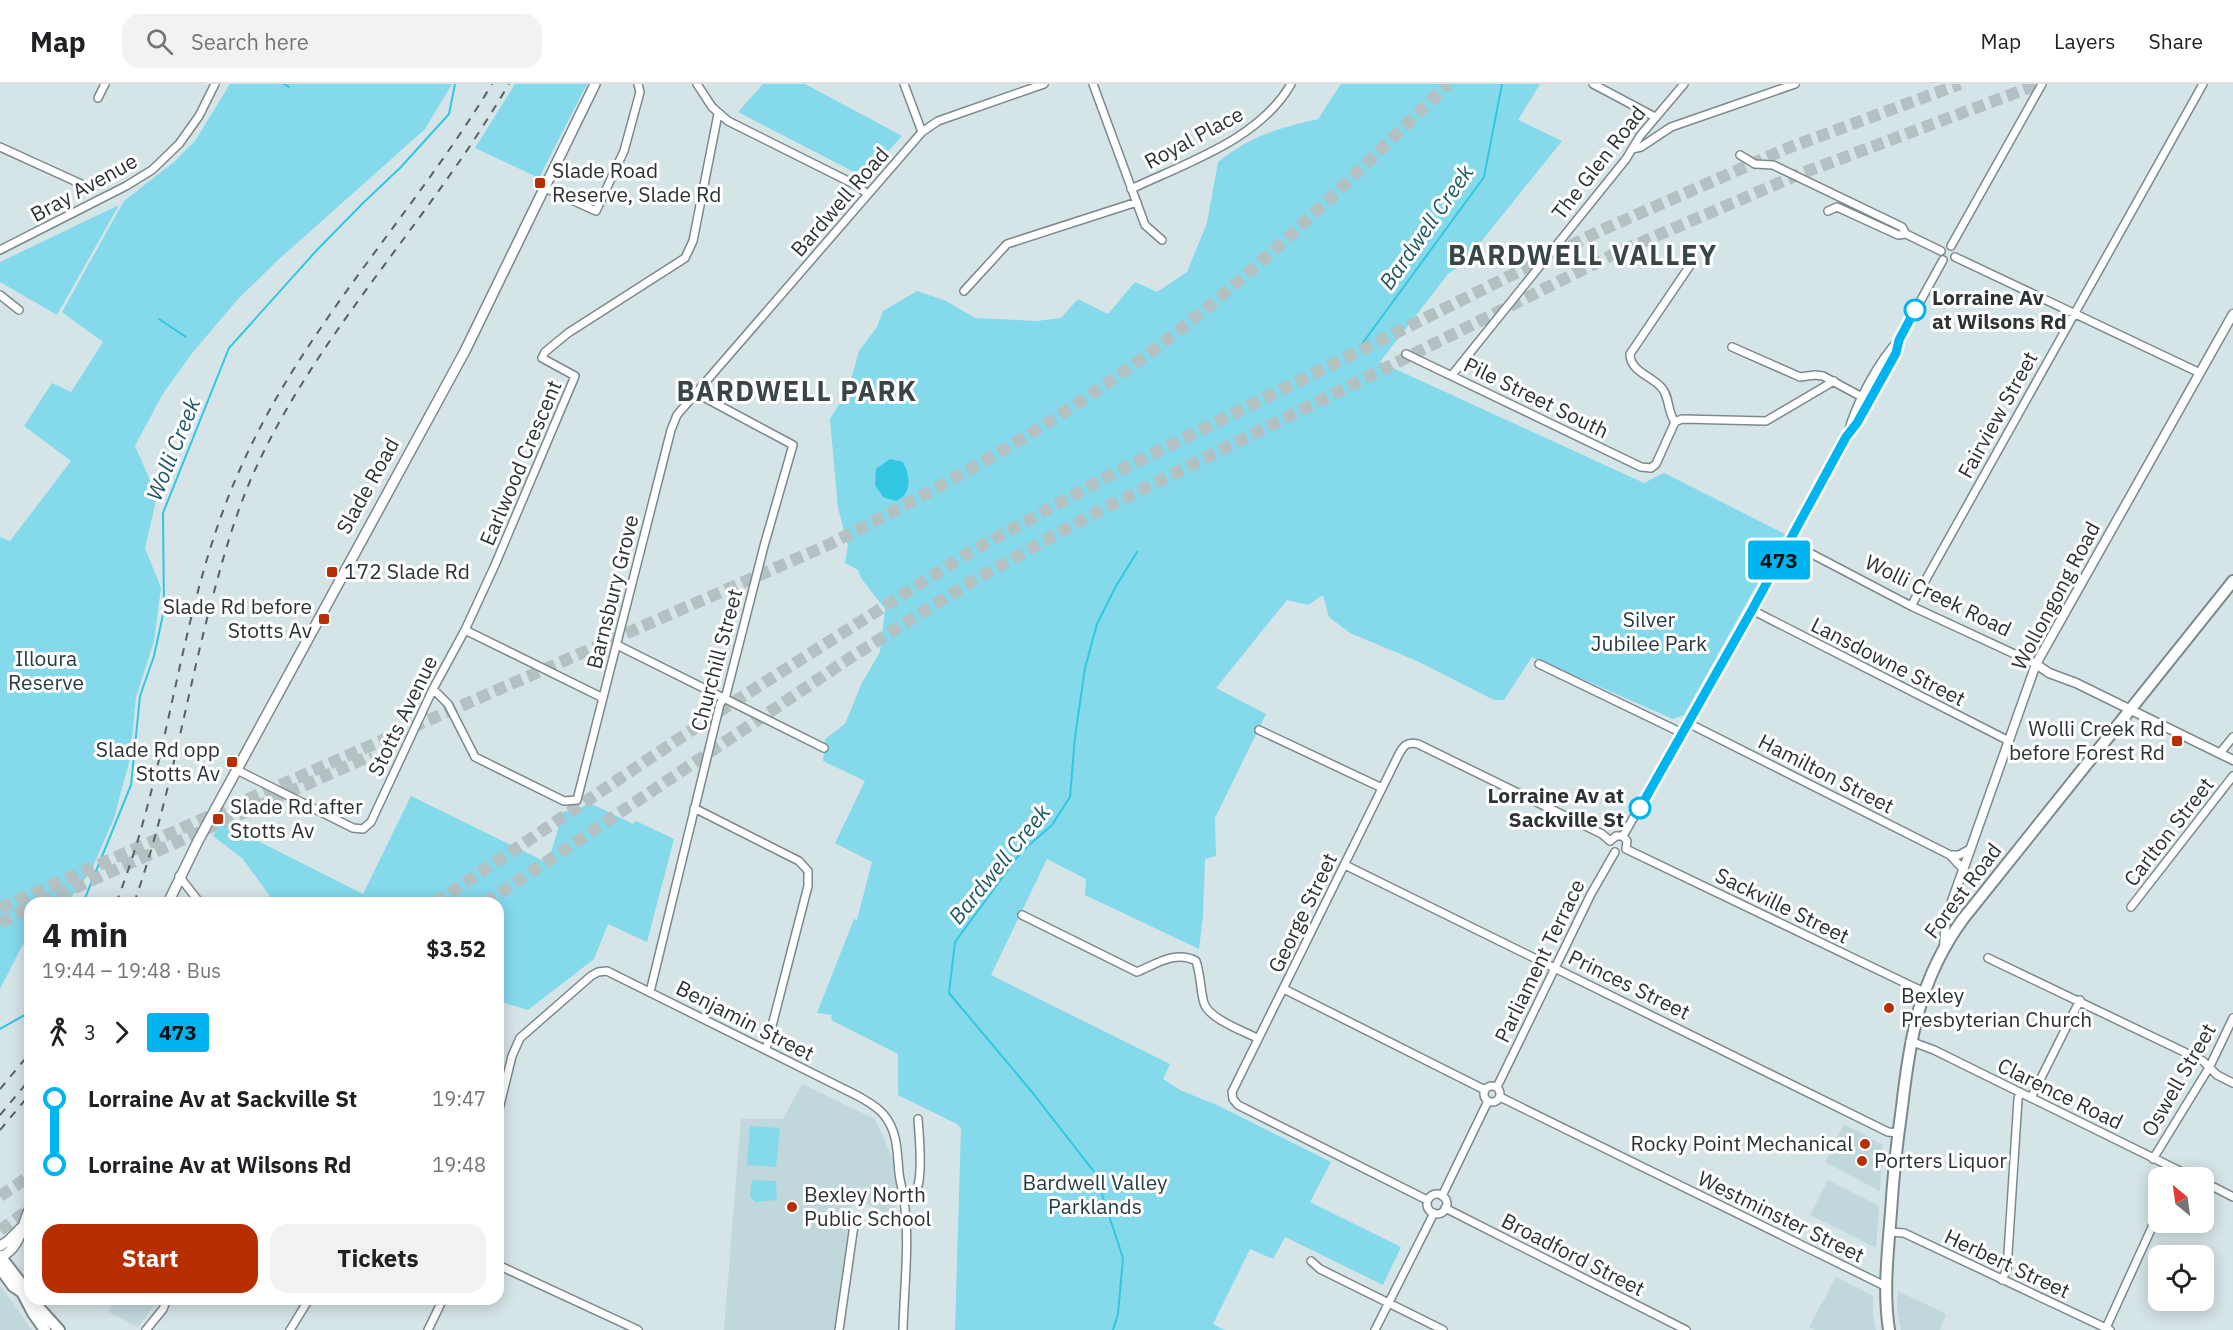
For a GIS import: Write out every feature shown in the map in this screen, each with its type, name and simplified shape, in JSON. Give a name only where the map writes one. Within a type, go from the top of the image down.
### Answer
[{"type":"main road","name":"Slade Road","points":[[170,897],[179,876],[354,550],[465,351],[595,84]]},
{"type":"main road","name":"Forest Road","points":[[1889,1330],[1887,1287],[1889,1232],[1898,1133],[1910,1041],[1935,963],[1963,919],[2233,581]]},
{"type":"main road","points":[[0,1246],[11,1238],[24,1223]]},
{"type":"main road","points":[[22,1292],[20,1282],[0,1257],[10,1252],[18,1244],[24,1223]]},
{"type":"main road","points":[[0,1268],[13,1286],[24,1295]]},
{"type":"main road","points":[[30,1305],[45,1330]]},
{"type":"main road","points":[[34,1305],[59,1330]]},
{"type":"street","points":[[99,98],[105,84]]},
{"type":"street","points":[[545,188],[596,211],[627,141],[640,92],[638,84]]},
{"type":"street","points":[[697,84],[718,114],[728,121],[858,186],[867,194]]},
{"type":"street","points":[[904,84],[922,132]]},
{"type":"street","name":"Bardwell Road","points":[[696,393],[922,132],[938,121],[1044,84]]},
{"type":"street","points":[[1094,84],[1145,225],[1162,240]]},
{"type":"street","name":"Royal Place","points":[[1131,189],[1244,133],[1271,111],[1290,84]]},
{"type":"street","points":[[1593,84],[1655,117]]},
{"type":"street","name":"The Glen Road","points":[[1452,375],[1655,117],[1684,84]]},
{"type":"street","points":[[1632,148],[1641,147],[1671,127],[1795,84]]},
{"type":"street","points":[[1951,246],[2042,84]]},
{"type":"street","name":"Fairview Street","points":[[1911,606],[2203,84]]},
{"type":"street","name":"Bray Avenue","points":[[0,250],[126,186],[152,170],[179,144],[199,116],[212,86]]},
{"type":"street","name":"Earlwood Crescent","points":[[465,630],[575,376],[542,358],[545,352],[568,333],[685,258],[693,241],[718,114]]},
{"type":"street","points":[[0,147],[90,188]]},
{"type":"street","points":[[1740,155],[1755,164],[1773,165],[1902,227],[1906,234]]},
{"type":"street","points":[[964,291],[1007,244],[1137,202]]},
{"type":"street","points":[[1828,211],[1837,207],[1898,235],[1906,234],[1941,251]]},
{"type":"street","points":[[1943,260],[1940,256],[1941,251],[1946,246],[1951,246]]},
{"type":"street","points":[[1943,260],[1950,261],[1955,257],[1956,252],[1951,246]]},
{"type":"street","points":[[1955,257],[2200,373]]},
{"type":"street","points":[[1623,836],[1752,610],[1846,437],[1857,423],[1896,353],[1899,340],[1943,260]]},
{"type":"street","points":[[1693,261],[1629,356],[1636,368],[1664,390],[1675,422],[1682,419],[1766,421],[1834,381]]},
{"type":"street","points":[[0,295],[19,310]]},
{"type":"street","name":"Wollongong Road","points":[[1944,947],[1946,918],[2036,664],[2233,314]]},
{"type":"street","points":[[1846,437],[1852,416],[1862,397],[1888,350],[1899,340]]},
{"type":"street","points":[[1732,346],[1800,377],[1818,375],[1834,381],[1862,397]]},
{"type":"street","name":"Pile Street South","points":[[1407,354],[1641,467],[1651,468],[1657,462],[1675,422]]},
{"type":"street","name":"Barnsbury Grove","points":[[433,689],[448,704],[475,757],[564,801],[577,800],[581,792],[674,420],[696,393]]},
{"type":"street","name":"Churchill Street","points":[[650,992],[720,704],[723,700],[793,445],[696,393]]},
{"type":"street","name":"Wolli Creek Road","points":[[1789,542],[1911,606],[2233,760]]},
{"type":"street","name":"Lansdowne Street","points":[[1752,610],[2009,741]]},
{"type":"street","points":[[465,630],[603,698]]},
{"type":"street","name":"Stotts Avenue","points":[[237,770],[353,828],[363,829],[371,822],[433,689],[465,630]]},
{"type":"street","points":[[616,645],[723,700],[824,748]]},
{"type":"street","points":[[1539,664],[1682,733]]},
{"type":"street","name":"Hamilton Street","points":[[1688,723],[1950,855],[1963,869]]},
{"type":"street","points":[[1259,730],[1382,788]]},
{"type":"street","points":[[2220,753],[2233,737]]},
{"type":"street","name":"George Street","points":[[1428,1200],[1238,1105],[1233,1099],[1232,1092],[1402,747],[1407,743],[1418,744],[1602,834],[1610,841]]},
{"type":"street","name":"Carlton Street","points":[[2131,907],[2233,776]]},
{"type":"street","points":[[694,808],[799,861],[808,871],[808,886],[766,1049]]},
{"type":"street","points":[[1616,836],[1623,836],[1627,844],[1626,849],[1615,852],[1610,846],[1610,841],[1616,836]]},
{"type":"street","points":[[1950,855],[1959,855],[1972,848]]},
{"type":"street","name":"Sackville Street","points":[[1626,849],[1637,852],[1924,993]]},
{"type":"street","name":"Parliament Terrace","points":[[1497,1087],[1596,885],[1615,852]]},
{"type":"street","name":"Princes Street","points":[[1345,864],[1879,1128],[1898,1133]]},
{"type":"street","points":[[179,876],[195,897]]},
{"type":"street","points":[[1022,915],[1137,972],[1173,957],[1188,957],[1196,961],[1201,976],[1204,1003],[1209,1012],[1257,1038]]},
{"type":"street","points":[[1988,958],[2080,1000],[2203,1061],[2217,1075],[2233,1083]]},
{"type":"street","name":"Benjamin Street","points":[[504,1089],[512,1056],[520,1038],[591,976],[598,972],[612,973],[875,1106],[887,1120],[896,1141],[905,1201]]},
{"type":"street","points":[[1284,989],[1485,1090]]},
{"type":"street","points":[[2031,1098],[2080,1000]]},
{"type":"street","name":"Oswell Street","points":[[2153,1159],[2210,1066],[2233,1018]]},
{"type":"street","name":"Clarence Road","points":[[1910,1041],[1934,1050],[2020,1092],[2166,1167]]},
{"type":"street","points":[[1490,1086],[1497,1087],[1500,1097],[1496,1101],[1488,1101],[1484,1095],[1485,1090],[1490,1086]]},
{"type":"street","points":[[2002,1280],[2007,1269],[2020,1092]]},
{"type":"street","name":"Westminster Street","points":[[1500,1097],[1887,1287]]},
{"type":"street","points":[[1442,1196],[1488,1101]]},
{"type":"street","points":[[903,1330],[905,1201],[915,1198],[919,1186],[918,1119]]},
{"type":"street","points":[[2214,1187],[2233,1197]]},
{"type":"street","points":[[1433,1195],[1442,1196],[1446,1200],[1445,1208],[1434,1213],[1428,1208],[1428,1200],[1433,1195]]},
{"type":"street","name":"Broadford Street","points":[[1445,1208],[1682,1330]]},
{"type":"street","points":[[1375,1330],[1434,1213]]},
{"type":"street","points":[[839,1330],[854,1225]]},
{"type":"street","name":"Herbert Street","points":[[1889,1232],[1904,1233],[2108,1329]]},
{"type":"street","points":[[2108,1329],[2150,1233]]},
{"type":"street","points":[[1311,1261],[1320,1269],[1443,1330]]},
{"type":"street","points":[[504,1268],[638,1330]]},
{"type":"street","points":[[146,1330],[165,1305]]},
{"type":"street","points":[[290,1330],[305,1305]]},
{"type":"street","points":[[428,1330],[440,1305]]},
{"type":"shaded area","points":[[890,459],[903,462],[908,478],[908,489],[896,501],[883,497],[875,485],[876,469]]},
{"type":"shaded area","name":"Bexley North Public School","points":[[802,1084],[875,1119],[899,1172],[894,1217],[853,1197],[834,1330],[724,1330],[741,1119],[783,1119]]},
{"type":"shaded area","points":[[1844,1124],[1883,1145],[1880,1191],[1825,1162]]},
{"type":"shaded area","points":[[1828,1180],[1879,1206],[1876,1248],[1810,1215]]},
{"type":"shaded area","points":[[1836,1277],[1873,1296],[1876,1330],[1815,1330],[1809,1327]]},
{"type":"shaded area","points":[[0,1285],[32,1330],[0,1330]]},
{"type":"shaded area","points":[[1898,1291],[1946,1314],[1940,1330],[1901,1330],[1897,1310]]},
{"type":"shaded area","points":[[112,1305],[154,1305],[138,1327],[109,1312]]},
{"type":"green space","name":"Illoura Reserve","points":[[230,84],[452,84],[425,129],[277,261],[238,299],[193,352],[162,395],[135,446],[157,496],[145,548],[161,588],[154,641],[136,697],[130,759],[114,818],[91,871],[72,897],[24,897],[24,944],[0,989],[0,537],[10,541],[71,461],[24,426],[52,383],[71,392],[103,342],[62,312],[124,201],[174,162],[195,141]]},
{"type":"green space","points":[[515,84],[587,84],[539,178],[475,148]]},
{"type":"green space","points":[[763,84],[805,84],[902,136],[864,177],[738,112]]},
{"type":"green space","points":[[1341,84],[1540,84],[1518,120],[1562,141],[1464,263],[1448,274],[1380,362],[1644,483],[1664,473],[1785,534],[1684,715],[1673,719],[1532,657],[1504,700],[1494,700],[1417,661],[1350,633],[1329,617],[1323,595],[1308,605],[1287,600],[1216,688],[1266,714],[1215,818],[1216,856],[1205,859],[1199,949],[1085,895],[1086,879],[1047,859],[991,975],[1170,1064],[1163,1079],[1180,1090],[1219,1106],[1331,1162],[1310,1202],[1401,1247],[1383,1285],[1285,1237],[1273,1259],[1250,1249],[1213,1324],[1225,1330],[955,1330],[961,1128],[898,1095],[898,1054],[831,1020],[832,1015],[817,1013],[854,919],[857,920],[872,862],[835,843],[865,781],[823,761],[825,739],[845,724],[862,683],[880,652],[885,609],[861,578],[858,570],[845,563],[848,546],[838,508],[830,419],[848,390],[859,351],[877,327],[883,311],[917,291],[946,301],[975,318],[1037,321],[1061,318],[1078,299],[1108,314],[1135,282],[1157,292],[1187,272],[1207,223],[1218,162],[1242,145],[1265,134],[1318,119]]},
{"type":"green space","points":[[119,205],[57,315],[0,282],[0,262]]},
{"type":"green space","points":[[411,796],[548,863],[563,812],[590,803],[633,824],[636,821],[674,839],[647,942],[608,924],[594,959],[528,1010],[504,1003],[504,897],[271,897],[242,858],[213,836],[220,822],[363,894]]},
{"type":"green space","points":[[750,1126],[780,1128],[776,1167],[747,1165]]},
{"type":"green space","points":[[752,1180],[776,1181],[777,1200],[755,1202],[750,1196]]},
{"type":"waterway","points":[[284,84],[289,87]]},
{"type":"waterway","name":"Wolli Creek","points":[[85,897],[131,785],[140,696],[154,656],[164,610],[163,513],[229,348],[316,251],[400,168],[449,114],[455,84]]},
{"type":"waterway","name":"Bardwell Creek","points":[[1362,344],[1484,177],[1502,84]]},
{"type":"waterway","points":[[159,319],[186,337]]},
{"type":"waterway","name":"Bardwell Creek","points":[[1113,1330],[1118,1314],[1123,1258],[1095,1173],[1032,1092],[949,993],[955,942],[1021,852],[1052,825],[1070,797],[1075,737],[1085,668],[1097,624],[1116,586],[1137,552]]},
{"type":"waterway","name":"Wolli Creek","points":[[0,1029],[24,1015]]},
{"type":"tunnel","points":[[25,897],[828,545],[982,462],[1093,393],[1172,336],[1213,303],[1294,232],[1448,84]]},
{"type":"tunnel","points":[[444,897],[726,707],[970,552],[1105,478],[1602,230],[1788,148],[1960,84]]},
{"type":"tunnel","points":[[494,897],[856,654],[969,583],[1089,516],[1612,255],[1800,174],[2039,84]]},
{"type":"tunnel","points":[[54,897],[372,755]]},
{"type":"tunnel","points":[[0,908],[24,897]]},
{"type":"tunnel","points":[[0,923],[24,911]]},
{"type":"tunnel","points":[[0,1196],[24,1180]]},
{"type":"tunnel","points":[[0,1230],[24,1213]]},
{"type":"railway","points":[[118,897],[135,850],[150,795],[203,574],[220,520],[241,467],[267,415],[327,318],[428,179],[492,84]]},
{"type":"railway","points":[[136,897],[168,787],[218,577],[237,515],[255,470],[297,391],[321,354],[426,209],[509,84]]},
{"type":"railway","points":[[0,1089],[24,1060]]},
{"type":"railway","points":[[0,1115],[24,1086]]},
{"type":"railway","points":[[0,1130],[24,1101]]},
{"type":"bus line","name":"473","points":[[1640,808],[1752,610],[1846,437],[1857,423],[1877,388],[1915,310]]},
{"type":"place","name":"Slade Road Reserve, Slade Rd","points":[[540,183]]},
{"type":"place","name":"Lorraine Av at Wilsons Rd","points":[[1915,310]]},
{"type":"place","name":"172 Slade Rd","points":[[332,572]]},
{"type":"place","name":"Slade Rd before Stotts Av","points":[[324,619]]},
{"type":"place","name":"Wolli Creek Rd before Forest Rd","points":[[2177,741]]},
{"type":"place","name":"Slade Rd opp Stotts Av","points":[[232,762]]},
{"type":"place","name":"Lorraine Av at Sackville St","points":[[1640,808]]},
{"type":"place","name":"Slade Rd after Stotts Av","points":[[218,819]]},
{"type":"place","name":"Bexley Presbyterian Church","points":[[1889,1008]]},
{"type":"place","name":"Rocky Point Mechanical","points":[[1865,1144]]},
{"type":"place","name":"Porters Liquor","points":[[1862,1161]]},
{"type":"place","name":"Bexley North Public School","points":[[792,1207]]},
{"type":"district","name":"BARDWELL VALLEY","points":[[1583,256]]},
{"type":"district","name":"BARDWELL PARK","points":[[797,392]]},
{"type":"park label","name":"Silver Jubilee Park","points":[[1649,632]]},
{"type":"park label","name":"Bardwell Valley Parklands","points":[[1095,1195]]}]
